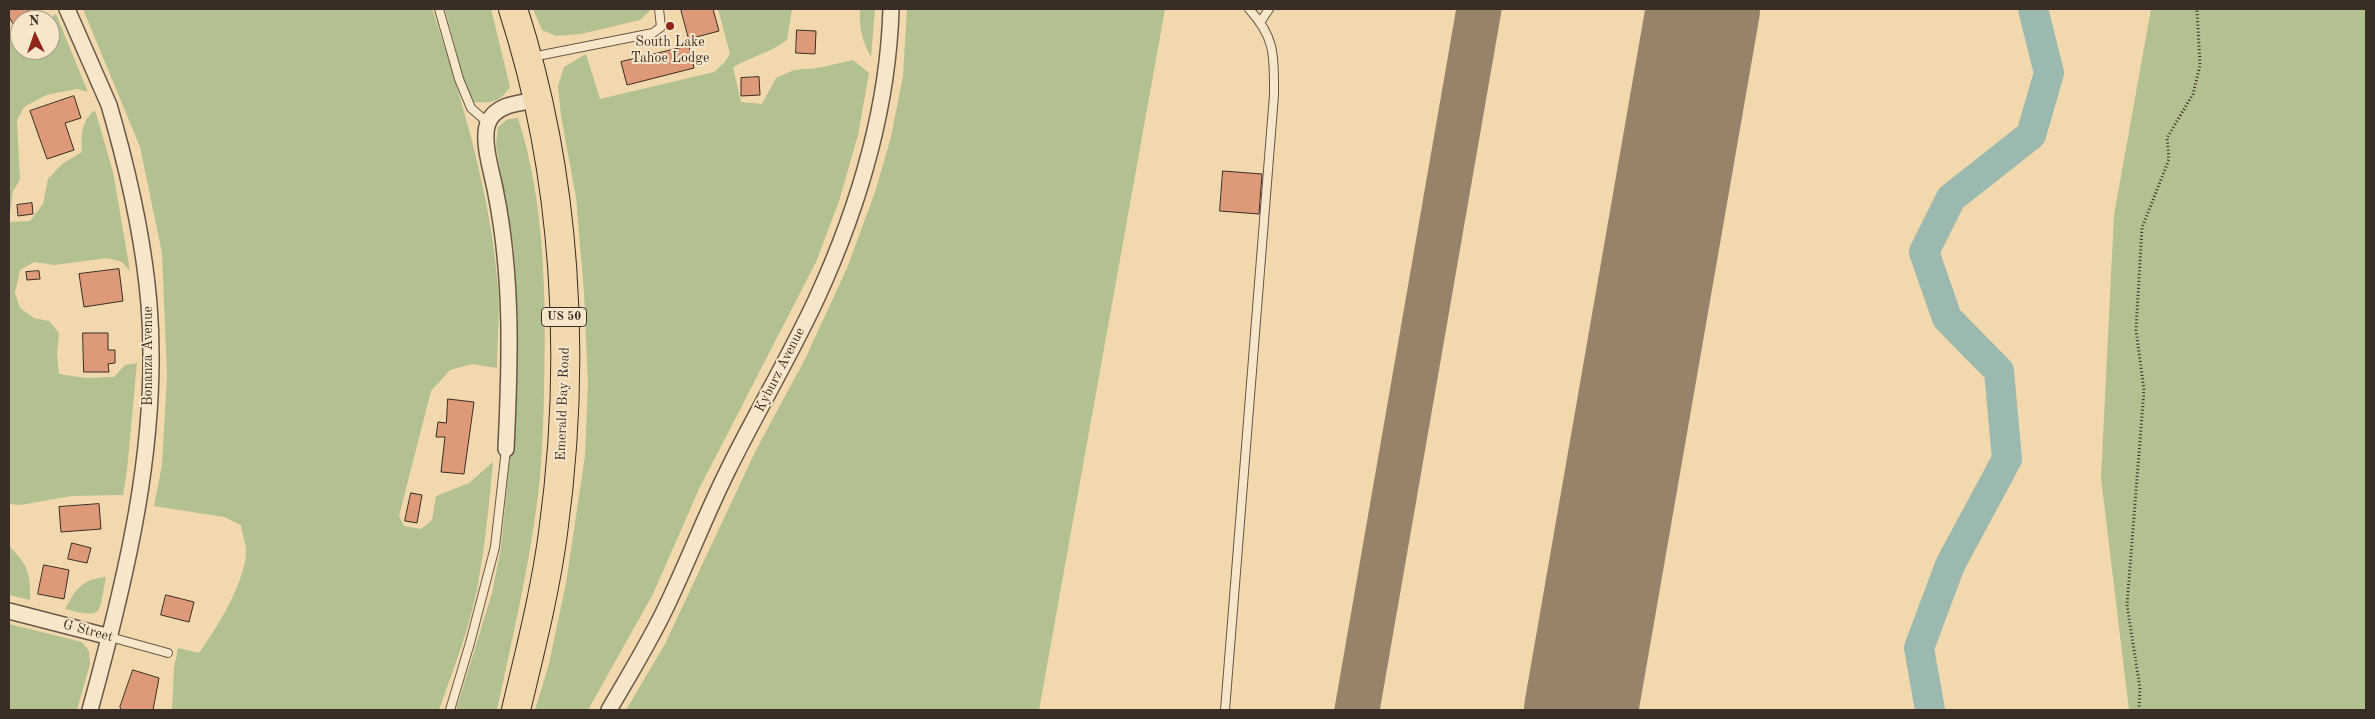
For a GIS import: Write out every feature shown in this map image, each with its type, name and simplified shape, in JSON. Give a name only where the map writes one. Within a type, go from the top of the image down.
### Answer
[{"type":"highway","name":"Emerald Bay Road","points":[[513,9],[537,100],[554,200],[564,299],[563,433],[550,554],[516,710]]},
{"type":"street","name":"Bonanza Avenue","points":[[67,9],[106,96],[115,126],[144,255],[151,354],[144,462],[124,574],[110,637],[90,710]]},
{"type":"street","name":"Kyburz Avenue","points":[[609,710],[668,603],[729,469],[811,310],[835,255],[854,204],[877,121],[884,84],[891,9]]},
{"type":"street","points":[[506,449],[510,334],[508,272],[485,136],[488,123],[494,112],[510,105],[537,100]]},
{"type":"street","name":"G Street","points":[[9,611],[110,637]]},
{"type":"lane","points":[[439,9],[462,86],[471,108],[488,123]]},
{"type":"lane","points":[[527,58],[653,33],[661,27],[659,9]]},
{"type":"lane","points":[[1225,710],[1274,95],[1274,62],[1271,41],[1261,21],[1249,9]]},
{"type":"lane","points":[[1261,21],[1269,9]]},
{"type":"lane","points":[[450,710],[495,547],[506,449]]},
{"type":"lane","name":"G Street","points":[[110,637],[168,653]]},
{"type":"path","points":[[2139,710],[2140,688],[2128,605],[2144,390],[2136,330],[2142,228],[2169,159],[2167,138],[2193,94],[2200,65],[2197,9]]},
{"type":"green space","points":[[83,9],[432,9],[454,76],[474,148],[495,255],[499,309],[497,368],[472,364],[450,370],[431,391],[399,516],[404,526],[421,529],[432,520],[436,496],[469,483],[493,462],[485,542],[474,604],[439,710],[172,710],[174,668],[178,648],[199,653],[206,643],[230,603],[242,574],[246,548],[241,525],[224,517],[154,506],[162,465],[167,375],[162,253],[140,147]]},
{"type":"green space","points":[[445,9],[491,9],[510,87],[499,99],[490,102],[474,102],[465,85]]},
{"type":"green space","points":[[533,9],[649,9],[650,11],[640,20],[581,34],[556,36],[542,30]]},
{"type":"green space","points":[[718,9],[792,9],[787,40],[733,67],[741,102],[762,104],[776,78],[794,70],[818,68],[853,60],[869,73],[858,135],[839,201],[816,262],[699,489],[653,594],[588,710],[535,710],[549,664],[566,583],[585,456],[588,383],[584,293],[576,197],[561,116],[558,86],[564,67],[586,54],[600,99],[714,72],[730,54]]},
{"type":"green space","points":[[860,9],[875,9],[871,57],[862,34]]},
{"type":"green space","points":[[907,9],[1165,9],[1039,710],[626,710],[665,644],[755,452],[805,359],[847,268],[875,192],[891,137],[903,76]]},
{"type":"green space","points":[[2151,9],[2366,9],[2366,710],[2129,710],[2101,478],[2114,215]]},
{"type":"green space","points":[[60,24],[88,92],[77,89],[46,95],[24,107],[17,120],[20,180],[13,191],[9,222],[9,38],[10,60],[60,60]]},
{"type":"green space","points":[[95,110],[113,172],[130,271],[122,262],[107,258],[55,265],[34,262],[20,270],[15,293],[20,308],[34,318],[49,321],[59,333],[57,355],[59,374],[86,378],[114,377],[125,365],[137,363],[123,495],[72,496],[20,505],[9,504],[9,222],[30,221],[43,204],[48,179],[62,164],[82,152],[84,124]]},
{"type":"green space","points":[[518,118],[534,185],[542,254],[545,358],[540,481],[528,560],[497,710],[456,710],[492,593],[501,548],[516,393],[518,323],[514,249],[496,145],[498,127],[508,119]]},
{"type":"green space","points":[[9,546],[27,570],[30,584],[30,600],[9,595]]},
{"type":"green space","points":[[106,577],[98,611],[87,614],[65,609],[81,586],[91,580]]},
{"type":"green space","points":[[9,624],[82,642],[89,651],[90,664],[77,710],[9,710]]},
{"type":"building","points":[[9,9],[29,10],[10,10],[10,19]]},
{"type":"building","points":[[681,9],[713,9],[719,31],[689,39]]},
{"type":"building","points":[[797,30],[816,31],[815,54],[796,53]]},
{"type":"building","points":[[689,46],[694,68],[627,85],[621,62]]},
{"type":"building","points":[[759,77],[760,95],[741,96],[741,78]]},
{"type":"building","points":[[74,96],[81,118],[65,123],[74,150],[47,159],[30,111]]},
{"type":"building","points":[[1223,171],[1262,174],[1259,214],[1220,211]]},
{"type":"building","points":[[32,203],[33,214],[18,216],[17,205]]},
{"type":"building","points":[[119,269],[123,301],[84,307],[79,274]]},
{"type":"building","points":[[39,271],[40,279],[27,280],[26,272]]},
{"type":"building","points":[[83,333],[108,333],[108,350],[115,350],[115,363],[108,364],[109,372],[84,372]]},
{"type":"building","points":[[448,399],[474,402],[464,474],[441,472],[445,437],[436,437],[438,422],[446,423]]},
{"type":"building","points":[[411,493],[422,495],[417,523],[405,521]]},
{"type":"building","points":[[99,504],[101,529],[61,532],[59,507]]},
{"type":"building","points":[[72,543],[91,548],[87,563],[68,559]]},
{"type":"building","points":[[44,565],[69,570],[64,599],[38,594]]},
{"type":"building","points":[[166,595],[194,602],[189,622],[161,615]]},
{"type":"building","points":[[133,670],[159,678],[153,710],[121,710],[120,707]]},
{"type":"waterway","points":[[1930,710],[1919,648],[1950,565],[2007,459],[1999,371],[1947,318],[1924,252],[1951,198],[2031,135],[2049,73],[2033,9]]},
{"type":"taxiway","points":[[1357,710],[1479,9]]},
{"type":"runway","points":[[1581,710],[1703,9]]},
{"type":"place","name":"South Lake Tahoe Lodge","points":[[670,26]]}]
